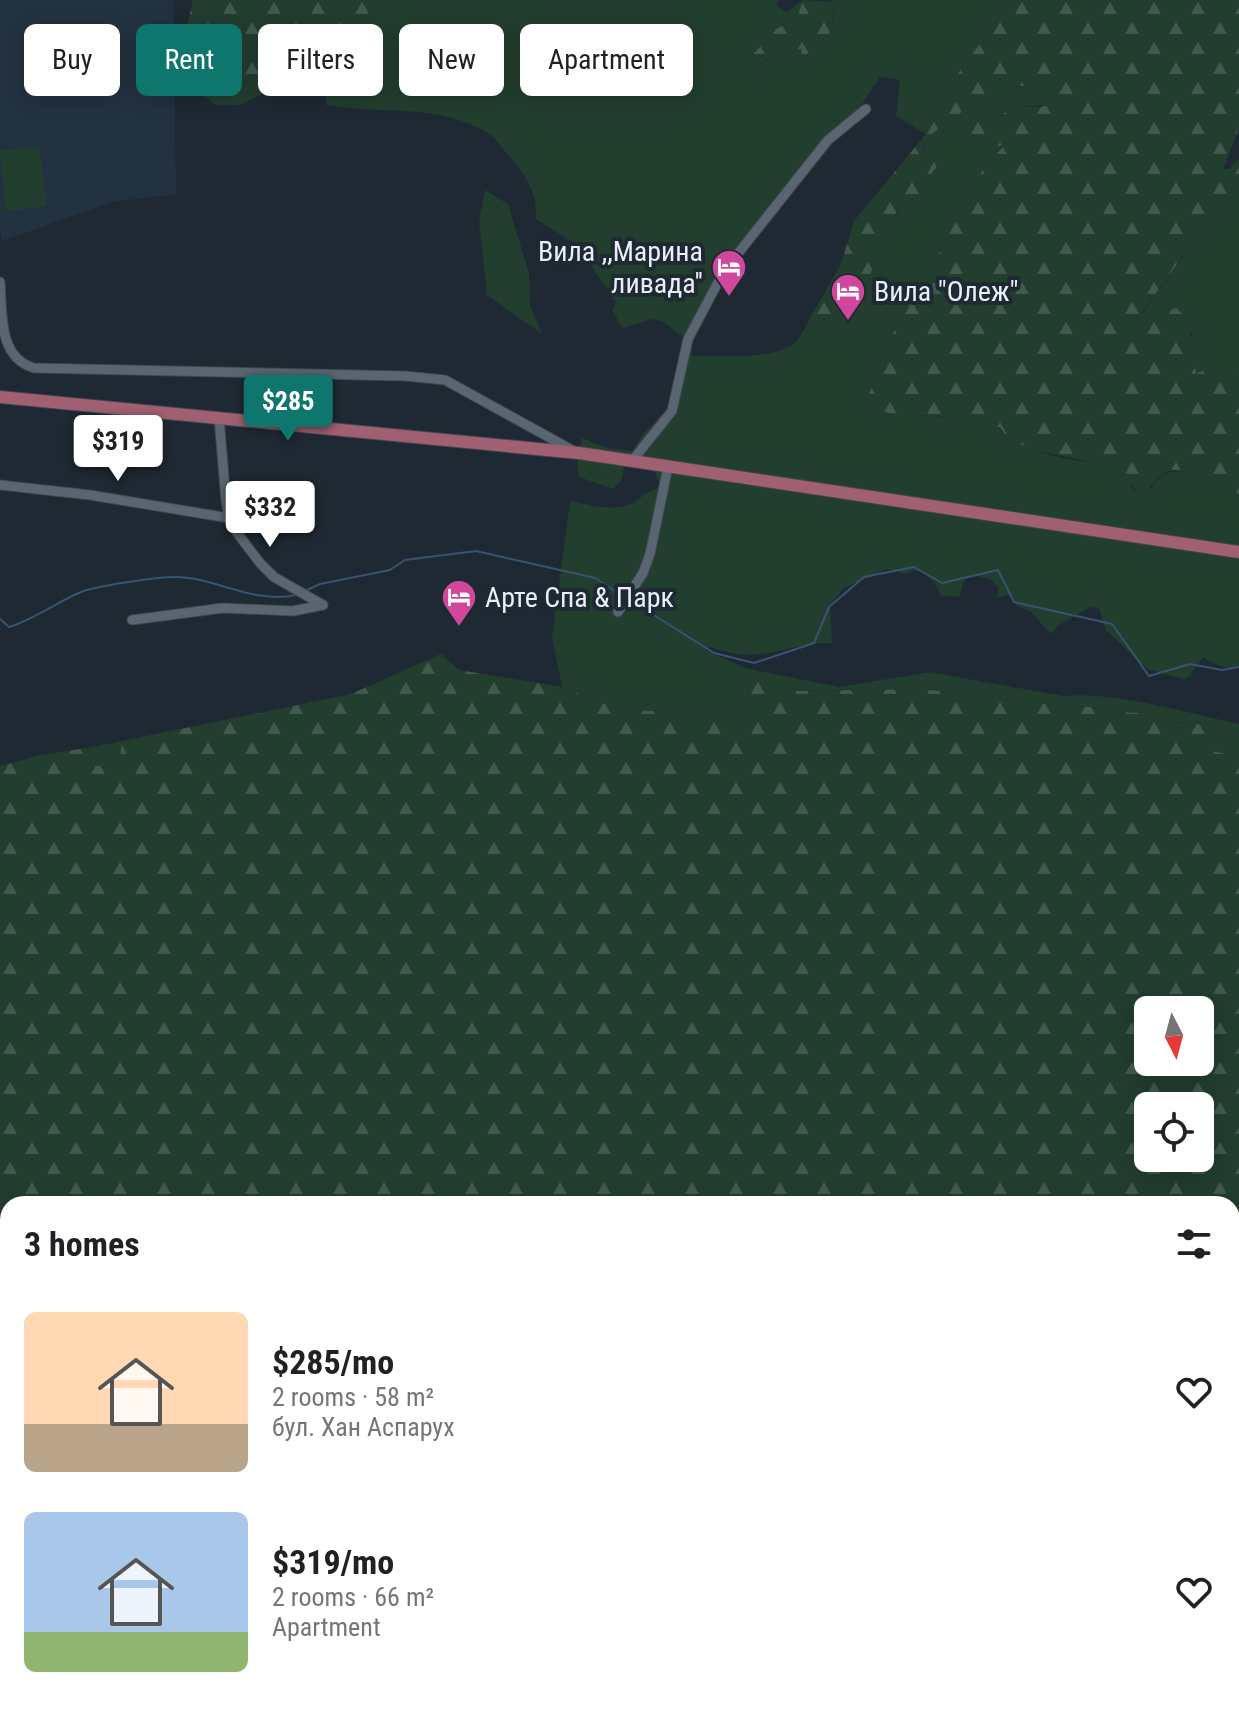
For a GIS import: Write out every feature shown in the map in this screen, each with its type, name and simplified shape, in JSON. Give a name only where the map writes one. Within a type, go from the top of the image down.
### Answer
[{"type":"main road","points":[[0,397],[579,453],[1239,552]]},
{"type":"street","points":[[632,461],[672,411],[688,339],[724,271],[828,140],[866,109]]},
{"type":"street","points":[[0,282],[2,345],[13,361],[22,365],[34,368],[426,377],[445,380],[579,453]]},
{"type":"street","points":[[132,620],[223,608],[293,611],[323,605],[274,577],[260,563],[229,518],[219,418]]},
{"type":"street","points":[[620,608],[643,573],[650,554],[668,467]]},
{"type":"street","points":[[0,485],[90,495],[229,518]]},
{"type":"shaded area","points":[[0,0],[173,0],[173,24],[136,24],[136,96],[174,96],[176,194],[112,202],[2,241]]},
{"type":"green space","points":[[193,0],[395,0],[387,13],[377,18],[369,12],[364,24],[258,24],[258,96],[240,105],[215,105],[205,96],[242,96],[242,24],[188,24]]},
{"type":"green space","points":[[395,0],[779,0],[776,5],[786,12],[803,0],[797,18],[770,32],[767,40],[753,54],[759,66],[776,52],[803,49],[833,22],[835,2],[829,0],[1012,0],[917,129],[896,116],[900,80],[880,77],[859,109],[731,264],[693,339],[691,356],[759,355],[785,349],[795,343],[811,323],[828,335],[836,329],[850,299],[860,297],[904,198],[916,191],[940,163],[918,161],[930,136],[960,112],[996,93],[1033,86],[1049,91],[1062,102],[1020,106],[984,122],[982,140],[1009,143],[973,188],[930,270],[913,292],[883,354],[865,406],[1001,427],[1018,442],[1056,456],[1094,462],[1116,461],[1122,465],[1133,490],[1151,489],[1163,475],[1179,471],[1196,476],[1210,488],[1239,494],[1239,668],[1220,666],[1203,657],[1190,676],[1184,679],[1147,669],[1106,630],[1099,608],[1090,607],[1059,625],[1051,634],[1030,611],[1017,606],[1012,594],[997,598],[998,587],[989,579],[973,575],[964,581],[959,597],[941,596],[934,582],[923,572],[913,570],[906,574],[886,569],[844,588],[830,605],[832,643],[748,655],[710,647],[705,650],[745,668],[839,687],[930,672],[1063,696],[1083,695],[1151,704],[1239,724],[1239,757],[1209,750],[1189,723],[1173,722],[1148,713],[922,689],[799,691],[741,677],[752,698],[752,719],[628,709],[601,703],[562,687],[552,637],[570,501],[599,507],[621,507],[657,489],[659,484],[655,472],[644,465],[624,467],[621,481],[613,489],[579,477],[577,464],[582,438],[607,448],[632,451],[645,432],[673,403],[683,337],[662,321],[653,319],[623,328],[612,311],[616,302],[577,245],[536,219],[533,193],[526,179],[490,135],[471,125],[431,114],[326,105],[326,96],[383,96],[383,24],[364,24],[369,12],[377,18],[387,13]]},
{"type":"green space","points":[[803,0],[835,2],[829,37],[822,52],[811,66],[800,62],[802,49],[776,52],[758,66],[753,54],[767,40],[770,32],[797,18]]},
{"type":"green space","points":[[1012,0],[1239,0],[1239,128],[1223,169],[1229,169],[1239,159],[1239,179],[1141,314],[1154,316],[1176,308],[1182,314],[1198,357],[1196,374],[1220,365],[1235,370],[1236,384],[1239,385],[1239,494],[1234,491],[1228,497],[1219,497],[1190,474],[1173,470],[1138,495],[1121,464],[1113,460],[1092,462],[1032,450],[1009,439],[1000,427],[953,417],[889,413],[865,406],[883,354],[913,292],[930,270],[986,163],[1007,144],[994,147],[982,140],[976,144],[967,124],[977,120],[984,122],[1020,106],[1040,107],[1061,102],[1058,96],[1044,95],[1037,86],[1018,86],[974,103],[933,133],[924,144],[919,160],[937,151],[940,163],[917,191],[922,193],[904,198],[903,208],[897,211],[860,298],[850,299],[836,329],[829,335],[811,323],[805,327],[841,264],[854,221],[926,134],[917,129]]},
{"type":"green space","points":[[39,146],[47,206],[6,211],[0,151]]},
{"type":"green space","points":[[1239,179],[1239,385],[1196,374],[1192,333],[1154,316],[1141,315]]},
{"type":"green space","points":[[485,190],[508,204],[529,273],[530,305],[542,334],[487,295],[479,222]]},
{"type":"green space","points":[[441,654],[459,670],[562,687],[601,703],[628,709],[752,719],[752,698],[740,676],[799,691],[922,689],[1148,713],[1173,722],[1204,725],[1209,750],[1239,757],[1239,1196],[0,1196],[0,766],[86,748],[92,765],[112,768],[119,765],[122,741],[351,694]]},
{"type":"green space","points":[[122,741],[119,765],[112,768],[92,765],[86,748]]},
{"type":"waterway","points":[[305,591],[320,584],[390,570],[405,560],[476,551],[595,578],[624,597]]},
{"type":"waterway","points":[[630,600],[714,653],[754,663],[814,643],[829,607],[864,577],[914,567],[942,583],[998,570],[1014,602],[1112,624],[1149,676],[1190,664],[1222,670],[1239,667]]},
{"type":"waterway","points":[[0,619],[9,627],[88,590],[166,577],[188,578],[265,596],[296,595]]},
{"type":"place","name":"Вила ,,Марина ливада''","points":[[729,298]]},
{"type":"place","name":"Вила \"Олеж\"","points":[[848,322]]},
{"type":"place","name":"Арте Спа & Парк","points":[[459,628]]}]
